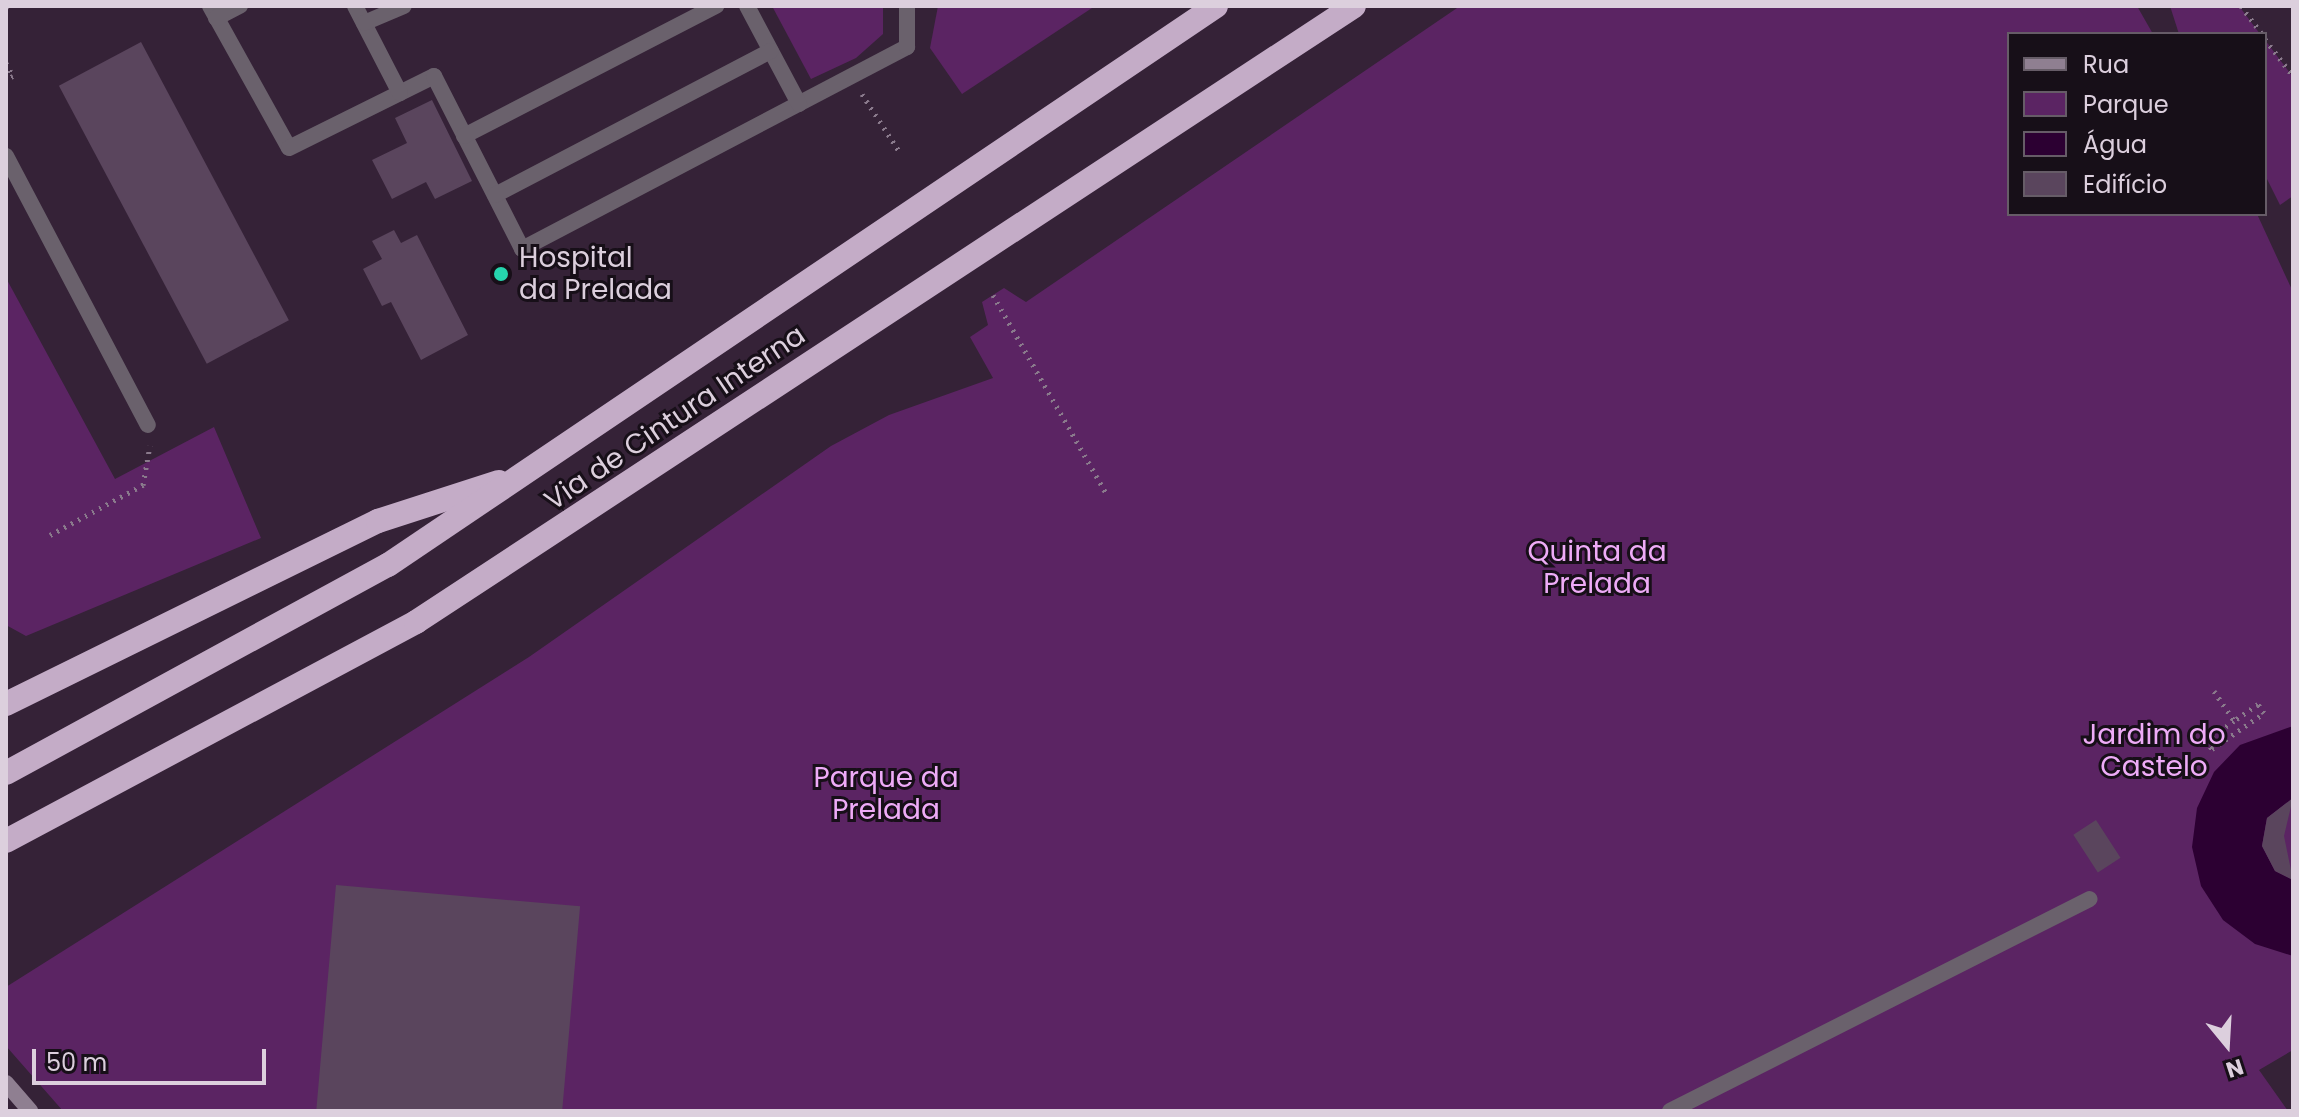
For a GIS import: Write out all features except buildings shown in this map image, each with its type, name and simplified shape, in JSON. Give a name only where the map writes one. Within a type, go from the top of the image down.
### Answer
[{"type":"highway","name":"Via de Cintura Interna","points":[[6,773],[289,623],[531,472],[1216,6]]},
{"type":"highway","name":"Via de Cintura Interna","points":[[6,841],[416,622],[1354,6]]},
{"type":"highway","points":[[6,704],[378,521],[531,472]]},
{"type":"main road","points":[[6,1083],[30,1111]]},
{"type":"street","points":[[240,6],[213,12],[289,148],[434,76],[522,249],[907,47],[907,6]]},
{"type":"street","points":[[355,6],[400,93]]},
{"type":"street","points":[[364,23],[404,6]]},
{"type":"street","points":[[464,136],[716,6]]},
{"type":"street","points":[[747,6],[799,104]]},
{"type":"street","points":[[495,195],[771,51]]},
{"type":"street","points":[[6,156],[148,425]]},
{"type":"street","points":[[1670,1111],[2090,899]]},
{"type":"path","points":[[2241,6],[2260,32]]},
{"type":"path","points":[[2267,41],[2293,76]]},
{"type":"path","points":[[6,63],[13,76],[6,79]]},
{"type":"path","points":[[851,76],[899,151]]},
{"type":"path","points":[[993,295],[1107,495]]},
{"type":"path","points":[[50,535],[143,485],[152,460],[148,425]]},
{"type":"path","points":[[2214,691],[2234,721]]},
{"type":"path","points":[[2258,704],[2264,713],[2212,749],[2206,740],[2234,721],[2258,704]]},
{"type":"green space","points":[[772,6],[883,6],[883,34],[856,58],[811,79]]},
{"type":"green space","points":[[938,6],[1095,6],[962,94],[930,48]]},
{"type":"green space","name":"Quinta da Prelada","points":[[1460,6],[2137,6],[2152,32],[2007,32],[2007,216],[2258,216],[2293,292],[2293,1050],[2259,1070],[2288,1111],[63,1111],[6,1046],[6,987],[529,657],[831,446],[889,415],[993,378],[970,337],[988,325],[982,302],[1004,288],[1026,302]]},
{"type":"green space","points":[[2170,6],[2239,6],[2258,32],[2178,32]]},
{"type":"green space","points":[[2267,43],[2293,77],[2293,196],[2280,205],[2267,179]]},
{"type":"green space","points":[[6,278],[115,479],[214,427],[261,538],[26,636],[6,625]]},
{"type":"water","points":[[2293,726],[2293,798],[2267,818],[2262,846],[2275,871],[2293,880],[2293,956],[2255,944],[2223,920],[2201,886],[2192,847],[2197,808],[2214,772],[2240,745]]},
{"type":"place","name":"Hospital da Prelada","points":[[501,274]]},
{"type":"park label","name":"Jardim do Castelo","points":[[2154,751]]},
{"type":"park label","name":"Parque da Prelada","points":[[886,794]]}]
